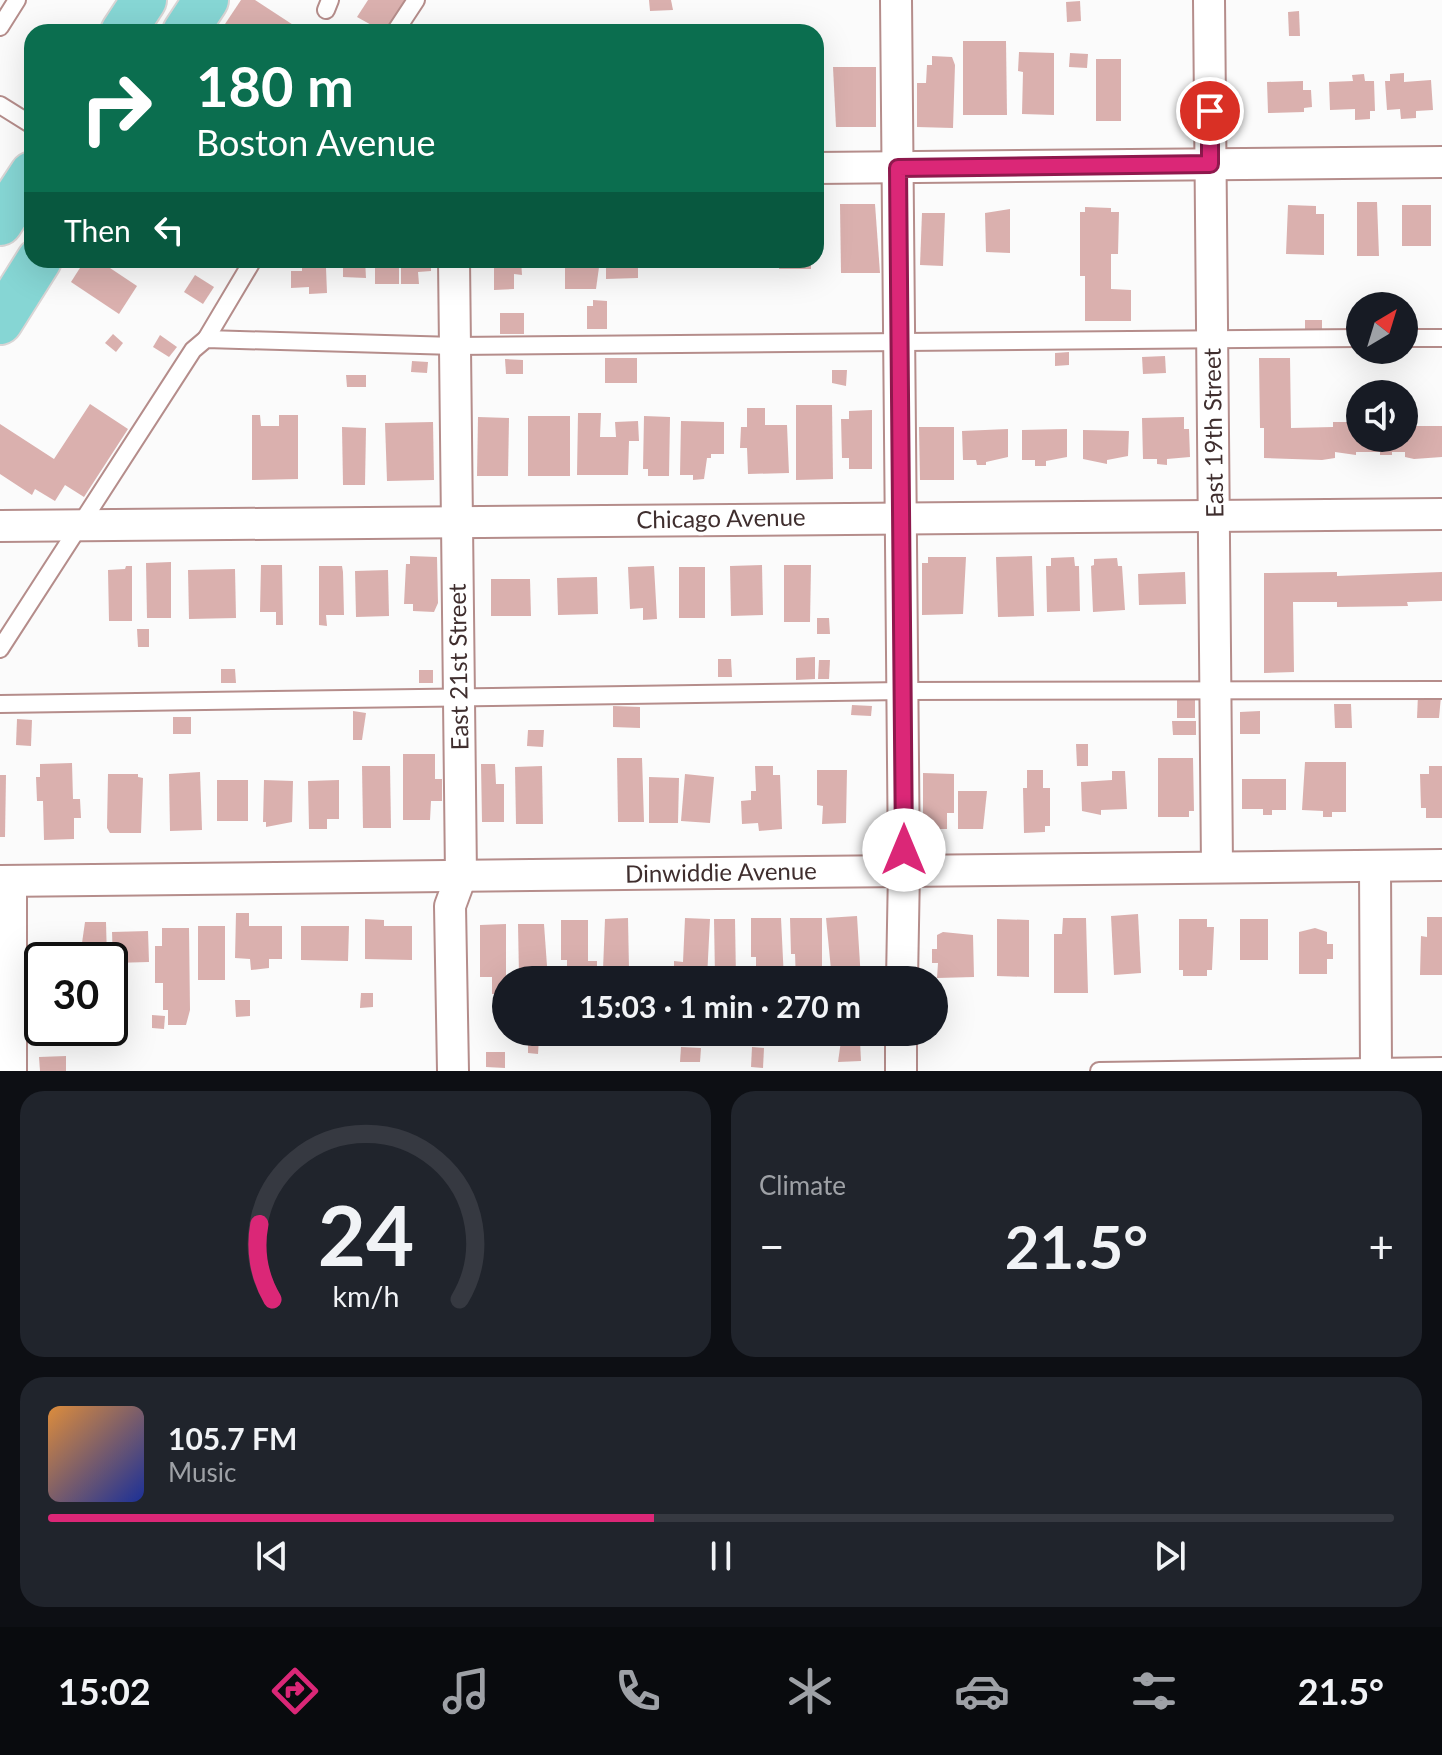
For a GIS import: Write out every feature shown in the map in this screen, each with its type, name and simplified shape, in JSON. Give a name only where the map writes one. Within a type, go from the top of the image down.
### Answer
[{"type":"main road","points":[[128,24],[144,0]]},
{"type":"main road","points":[[190,24],[206,0]]},
{"type":"main road","points":[[0,223],[24,186]]},
{"type":"main road","points":[[0,322],[34,268]]},
{"type":"street","points":[[896,0],[903,691],[902,966]]},
{"type":"street","name":"East 19th Street","points":[[1209,0],[1217,866]]},
{"type":"street","points":[[824,168],[1442,162]]},
{"type":"street","name":"East 21st Street","points":[[453,1071],[450,906],[461,876],[454,268]]},
{"type":"street","name":"Chicago Avenue","points":[[0,526],[1442,514]]},
{"type":"street","name":"Dinwiddie Avenue","points":[[5,881],[1442,865]]},
{"type":"street","points":[[1375,866],[1376,1068]]},
{"type":"street","points":[[5,881],[11,1071]]},
{"type":"street","points":[[901,1046],[901,1071]]},
{"type":"lane","points":[[0,27],[17,0]]},
{"type":"lane","points":[[400,24],[416,0]]},
{"type":"lane","points":[[0,105],[24,120]]},
{"type":"lane","points":[[0,649],[193,350],[206,339],[248,268]]},
{"type":"lane","points":[[206,339],[455,346],[1346,338]]},
{"type":"lane","points":[[1418,338],[1442,338]]},
{"type":"lane","points":[[0,704],[459,700],[903,691],[1442,690]]},
{"type":"lane","points":[[1099,1071],[1442,1066]]},
{"type":"building","points":[[241,0],[255,0],[292,24],[225,24]]},
{"type":"building","points":[[368,0],[405,0],[389,24],[370,24],[357,17]]},
{"type":"building","points":[[649,0],[671,0],[673,10],[650,11]]},
{"type":"building","points":[[1080,1],[1081,21],[1067,22],[1066,2]]},
{"type":"building","points":[[1299,11],[1300,36],[1289,36],[1288,12]]},
{"type":"building","points":[[963,41],[1006,41],[1007,115],[963,115]]},
{"type":"building","points":[[1019,52],[1054,53],[1054,115],[1022,114],[1023,72],[1018,71]]},
{"type":"building","points":[[1070,53],[1088,54],[1087,68],[1069,67]]},
{"type":"building","points":[[932,56],[952,57],[955,65],[953,128],[917,127],[917,83],[926,83],[927,65],[932,65]]},
{"type":"building","points":[[1096,59],[1121,59],[1121,121],[1096,121]]},
{"type":"building","points":[[833,67],[876,67],[876,127],[836,127]]},
{"type":"building","points":[[1404,73],[1404,82],[1431,80],[1433,110],[1416,111],[1416,118],[1401,119],[1400,109],[1387,110],[1385,81],[1390,81],[1390,74]]},
{"type":"building","points":[[1364,74],[1365,81],[1374,81],[1375,111],[1370,111],[1370,119],[1355,120],[1355,109],[1330,110],[1329,82],[1353,81],[1352,75]]},
{"type":"building","points":[[1303,81],[1303,90],[1311,90],[1312,107],[1304,108],[1304,112],[1268,113],[1267,82]]},
{"type":"building","points":[[1357,202],[1377,202],[1379,256],[1357,256]]},
{"type":"building","points":[[840,204],[875,204],[880,273],[841,273]]},
{"type":"building","points":[[1288,205],[1316,206],[1316,214],[1324,214],[1324,255],[1286,254]]},
{"type":"building","points":[[1402,205],[1431,205],[1431,246],[1402,246]]},
{"type":"building","points":[[1085,207],[1111,208],[1111,212],[1119,212],[1118,254],[1111,254],[1111,289],[1131,290],[1131,321],[1085,321],[1085,276],[1080,276],[1080,212],[1085,212]]},
{"type":"building","points":[[1010,209],[1010,253],[986,252],[985,213]]},
{"type":"building","points":[[922,213],[945,213],[943,266],[920,265]]},
{"type":"building","points":[[80,268],[110,268],[137,286],[119,314],[71,282]]},
{"type":"building","points":[[302,268],[326,268],[327,293],[309,294],[309,287],[291,288],[291,271],[302,271]]},
{"type":"building","points":[[343,268],[365,268],[366,278],[343,277]]},
{"type":"building","points":[[375,268],[399,268],[399,284],[375,284]]},
{"type":"building","points":[[401,268],[431,268],[431,271],[418,272],[419,284],[401,284]]},
{"type":"building","points":[[494,268],[522,268],[522,275],[514,274],[514,289],[494,290]]},
{"type":"building","points":[[565,268],[599,268],[596,289],[565,289]]},
{"type":"building","points":[[606,268],[638,268],[638,278],[606,279]]},
{"type":"building","points":[[195,275],[214,287],[203,304],[184,292]]},
{"type":"building","points":[[593,300],[607,301],[607,329],[587,329],[587,306],[593,306]]},
{"type":"building","points":[[500,313],[524,313],[524,334],[500,334]]},
{"type":"building","points":[[1305,320],[1322,320],[1322,331],[1305,331]]},
{"type":"building","points":[[113,334],[123,343],[116,352],[105,343]]},
{"type":"building","points":[[160,335],[177,347],[169,357],[153,347]]},
{"type":"building","points":[[1069,352],[1069,365],[1055,366],[1055,353]]},
{"type":"building","points":[[1165,356],[1166,373],[1143,374],[1142,357]]},
{"type":"building","points":[[605,358],[637,358],[637,383],[605,383]]},
{"type":"building","points":[[1259,358],[1290,358],[1291,428],[1333,427],[1333,422],[1346,422],[1346,452],[1356,452],[1356,455],[1335,452],[1335,458],[1322,460],[1264,458],[1264,428],[1260,428]]},
{"type":"building","points":[[505,359],[523,360],[523,374],[506,374]]},
{"type":"building","points":[[412,361],[428,362],[427,373],[411,372]]},
{"type":"building","points":[[832,370],[847,370],[846,386],[832,383]]},
{"type":"building","points":[[346,375],[366,375],[366,387],[347,387]]},
{"type":"building","points":[[90,404],[128,429],[84,497],[65,485],[55,501],[35,489],[32,495],[0,474],[0,424],[54,459]]},
{"type":"building","points":[[796,405],[832,405],[833,479],[796,480]]},
{"type":"building","points":[[747,408],[765,408],[765,425],[787,425],[789,473],[748,474],[747,448],[740,448],[741,427],[747,427]]},
{"type":"building","points":[[872,410],[872,469],[849,469],[849,458],[842,458],[841,419],[849,419],[849,411]]},
{"type":"building","points":[[578,413],[601,413],[600,437],[616,437],[615,422],[638,421],[639,441],[629,441],[628,475],[577,475]]},
{"type":"building","points":[[252,415],[260,415],[261,426],[279,426],[279,415],[298,415],[298,479],[252,480]]},
{"type":"building","points":[[528,416],[570,416],[570,476],[528,476]]},
{"type":"building","points":[[644,416],[670,417],[669,476],[648,476],[648,469],[643,469]]},
{"type":"building","points":[[478,417],[509,418],[508,476],[477,476]]},
{"type":"building","points":[[1184,417],[1184,429],[1189,429],[1190,457],[1167,459],[1167,465],[1157,464],[1157,459],[1143,459],[1142,418]]},
{"type":"building","points":[[681,421],[724,422],[724,454],[711,454],[711,458],[707,458],[704,479],[693,480],[693,475],[680,475]]},
{"type":"building","points":[[433,422],[434,480],[387,481],[385,423]]},
{"type":"building","points":[[1418,426],[1442,426],[1442,457],[1405,457],[1405,452],[1418,452]]},
{"type":"building","points":[[342,427],[366,428],[365,485],[343,485]]},
{"type":"building","points":[[919,427],[954,427],[954,480],[920,480]]},
{"type":"building","points":[[1008,429],[1008,457],[986,462],[986,465],[977,465],[976,460],[963,460],[962,431]]},
{"type":"building","points":[[1067,429],[1067,457],[1046,461],[1046,466],[1035,466],[1035,460],[1022,460],[1022,430]]},
{"type":"building","points":[[1083,430],[1129,431],[1128,456],[1107,460],[1107,464],[1083,459]]},
{"type":"building","points":[[410,556],[437,557],[438,603],[434,612],[413,611],[413,604],[404,604],[406,564],[410,564]]},
{"type":"building","points":[[1032,556],[1034,616],[998,617],[996,557]]},
{"type":"building","points":[[928,557],[966,557],[963,614],[922,615],[922,563],[928,563]]},
{"type":"building","points":[[1074,557],[1075,566],[1079,566],[1080,611],[1047,612],[1046,566],[1051,566],[1051,558]]},
{"type":"building","points":[[1117,558],[1118,566],[1122,566],[1125,610],[1093,612],[1091,566],[1094,559]]},
{"type":"building","points":[[171,562],[171,618],[147,618],[146,563]]},
{"type":"building","points":[[261,565],[282,565],[283,625],[276,625],[276,612],[260,612]]},
{"type":"building","points":[[762,565],[763,615],[731,616],[730,566]]},
{"type":"building","points":[[784,565],[811,565],[810,622],[784,622]]},
{"type":"building","points":[[132,566],[132,621],[109,621],[108,570],[125,569]]},
{"type":"building","points":[[319,566],[342,566],[343,572],[344,615],[326,615],[327,626],[319,625]]},
{"type":"building","points":[[654,566],[657,619],[643,620],[643,608],[630,609],[628,567]]},
{"type":"building","points":[[679,567],[705,567],[705,618],[679,618]]},
{"type":"building","points":[[235,569],[236,618],[189,619],[188,570]]},
{"type":"building","points":[[388,570],[389,616],[356,617],[355,571]]},
{"type":"building","points":[[1185,572],[1186,604],[1139,605],[1138,574]]},
{"type":"building","points":[[1337,572],[1337,576],[1442,572],[1442,601],[1407,602],[1408,606],[1337,607],[1337,602],[1293,602],[1294,672],[1264,673],[1264,573]]},
{"type":"building","points":[[597,577],[598,614],[558,615],[557,578]]},
{"type":"building","points":[[491,579],[530,579],[531,616],[491,616]]},
{"type":"building","points":[[817,618],[829,618],[830,634],[817,634]]},
{"type":"building","points":[[137,629],[149,629],[149,647],[138,647]]},
{"type":"building","points":[[815,657],[815,679],[796,680],[796,658]]},
{"type":"building","points":[[718,659],[731,659],[732,677],[718,677]]},
{"type":"building","points":[[819,660],[830,660],[829,679],[818,679]]},
{"type":"building","points":[[221,669],[235,669],[236,683],[221,683]]},
{"type":"building","points":[[419,670],[433,670],[433,683],[419,683]]},
{"type":"building","points":[[1418,695],[1441,696],[1439,718],[1417,718]]},
{"type":"building","points":[[1177,698],[1195,698],[1195,718],[1177,718]]},
{"type":"building","points":[[1334,704],[1351,704],[1352,728],[1335,728]]},
{"type":"building","points":[[852,705],[872,706],[871,716],[851,715]]},
{"type":"building","points":[[613,706],[640,707],[640,728],[613,727]]},
{"type":"building","points":[[353,711],[366,713],[362,740],[353,740]]},
{"type":"building","points":[[1260,711],[1260,734],[1240,734],[1240,712]]},
{"type":"building","points":[[173,717],[191,717],[191,734],[173,734]]},
{"type":"building","points":[[17,719],[32,720],[31,746],[16,745]]},
{"type":"building","points":[[1172,721],[1196,721],[1196,735],[1173,735]]},
{"type":"building","points":[[528,730],[544,730],[543,747],[527,746]]},
{"type":"building","points":[[1076,744],[1088,744],[1088,766],[1077,766]]},
{"type":"building","points":[[403,754],[435,754],[435,779],[442,779],[442,801],[431,801],[430,820],[403,820]]},
{"type":"building","points":[[617,758],[642,758],[644,822],[618,822]]},
{"type":"building","points":[[1158,758],[1193,758],[1194,811],[1189,811],[1189,817],[1158,817]]},
{"type":"building","points":[[1305,762],[1346,762],[1346,812],[1332,812],[1332,817],[1323,817],[1323,811],[1302,810]]},
{"type":"building","points":[[72,763],[73,799],[80,799],[81,818],[74,818],[74,839],[44,840],[43,801],[37,801],[36,777],[40,777],[40,764]]},
{"type":"building","points":[[481,764],[495,764],[496,784],[504,784],[504,822],[482,822]]},
{"type":"building","points":[[362,766],[390,766],[391,828],[363,828]]},
{"type":"building","points":[[542,766],[543,824],[516,824],[515,767]]},
{"type":"building","points":[[755,766],[773,766],[773,775],[780,775],[782,829],[759,831],[758,823],[742,824],[741,801],[751,800],[751,791],[756,791]]},
{"type":"building","points":[[1429,766],[1442,766],[1442,818],[1426,818],[1426,808],[1421,808],[1420,774],[1429,774]]},
{"type":"building","points":[[817,770],[847,770],[846,823],[822,824],[823,806],[817,805]]},
{"type":"building","points":[[1027,770],[1043,770],[1043,788],[1050,788],[1050,826],[1045,826],[1045,832],[1024,833],[1023,788],[1027,788]]},
{"type":"building","points":[[1112,771],[1125,771],[1127,809],[1101,810],[1101,815],[1082,811],[1081,782],[1112,780]]},
{"type":"building","points":[[200,772],[202,830],[170,831],[169,774]]},
{"type":"building","points":[[923,773],[954,774],[954,813],[947,813],[947,829],[923,829]]},
{"type":"building","points":[[108,774],[138,774],[143,778],[141,833],[110,833],[107,828]]},
{"type":"building","points":[[685,774],[714,777],[710,823],[681,821]]},
{"type":"building","points":[[0,775],[6,775],[5,837],[0,837]]},
{"type":"building","points":[[649,777],[679,778],[678,823],[649,823]]},
{"type":"building","points":[[1242,779],[1286,779],[1286,810],[1272,810],[1272,815],[1263,815],[1263,809],[1242,809]]},
{"type":"building","points":[[217,780],[248,780],[248,821],[217,821]]},
{"type":"building","points":[[264,780],[293,781],[292,822],[266,827],[266,822],[263,822]]},
{"type":"building","points":[[339,780],[339,819],[327,819],[327,829],[309,829],[308,781]]},
{"type":"building","points":[[958,791],[987,791],[983,829],[958,829]]},
{"type":"building","points":[[236,913],[249,913],[249,926],[282,926],[282,959],[269,959],[269,968],[251,970],[250,959],[235,958]]},
{"type":"building","points":[[1138,914],[1141,973],[1114,975],[1111,916]]},
{"type":"building","points":[[857,916],[860,966],[831,966],[826,918]]},
{"type":"building","points":[[1427,917],[1442,917],[1442,975],[1420,975],[1421,936],[1427,937]]},
{"type":"building","points":[[628,918],[629,966],[603,966],[605,919]]},
{"type":"building","points":[[685,918],[710,919],[708,966],[674,966],[674,961],[683,962]]},
{"type":"building","points":[[751,918],[781,918],[783,966],[756,966],[756,957],[751,957]]},
{"type":"building","points":[[790,918],[822,918],[822,966],[795,966],[795,954],[791,954]]},
{"type":"building","points":[[1063,918],[1086,918],[1088,993],[1054,993],[1054,934],[1062,934]]},
{"type":"building","points":[[365,919],[384,920],[384,926],[412,926],[412,960],[365,959]]},
{"type":"building","points":[[714,919],[735,919],[736,966],[715,966]]},
{"type":"building","points":[[997,919],[1029,920],[1029,977],[997,976]]},
{"type":"building","points":[[1179,919],[1207,919],[1207,927],[1214,927],[1212,970],[1207,970],[1207,976],[1183,976],[1183,970],[1179,970]]},
{"type":"building","points":[[1240,919],[1268,919],[1268,960],[1240,960]]},
{"type":"building","points":[[561,920],[588,920],[588,961],[597,961],[597,966],[567,966],[567,960],[561,960]]},
{"type":"building","points":[[85,922],[106,922],[107,942],[82,942]]},
{"type":"building","points":[[506,924],[506,966],[492,966],[492,977],[480,977],[480,925]]},
{"type":"building","points":[[518,924],[544,924],[547,966],[519,966]]},
{"type":"building","points":[[198,926],[225,926],[225,980],[198,980]]},
{"type":"building","points":[[301,926],[349,926],[348,961],[301,960]]},
{"type":"building","points":[[162,928],[189,928],[190,1010],[186,1025],[168,1025],[168,1010],[163,1010],[163,983],[155,983],[155,946],[162,946]]},
{"type":"building","points":[[1315,928],[1327,932],[1327,944],[1333,944],[1333,959],[1327,959],[1327,974],[1299,974],[1299,932]]},
{"type":"building","points":[[148,931],[149,962],[128,963],[128,942],[112,942],[112,932]]},
{"type":"building","points":[[943,932],[973,935],[974,977],[948,978],[948,966],[932,963],[932,949],[937,949],[937,935]]},
{"type":"building","points":[[361,993],[373,993],[373,1007],[360,1008]]},
{"type":"building","points":[[235,1000],[250,1000],[250,1016],[236,1017]]},
{"type":"building","points":[[152,1015],[165,1016],[164,1029],[152,1028]]},
{"type":"building","points":[[528,1046],[538,1046],[538,1054],[528,1053]]},
{"type":"building","points":[[840,1046],[860,1046],[861,1061],[838,1062]]},
{"type":"building","points":[[681,1047],[701,1048],[700,1062],[680,1062]]},
{"type":"building","points":[[752,1047],[764,1048],[763,1068],[751,1067]]},
{"type":"building","points":[[486,1052],[505,1052],[505,1068],[486,1067]]},
{"type":"building","points":[[66,1056],[66,1071],[40,1071],[39,1057]]},
{"type":"route","points":[[904,850],[898,168],[1210,164],[1210,111]]}]
